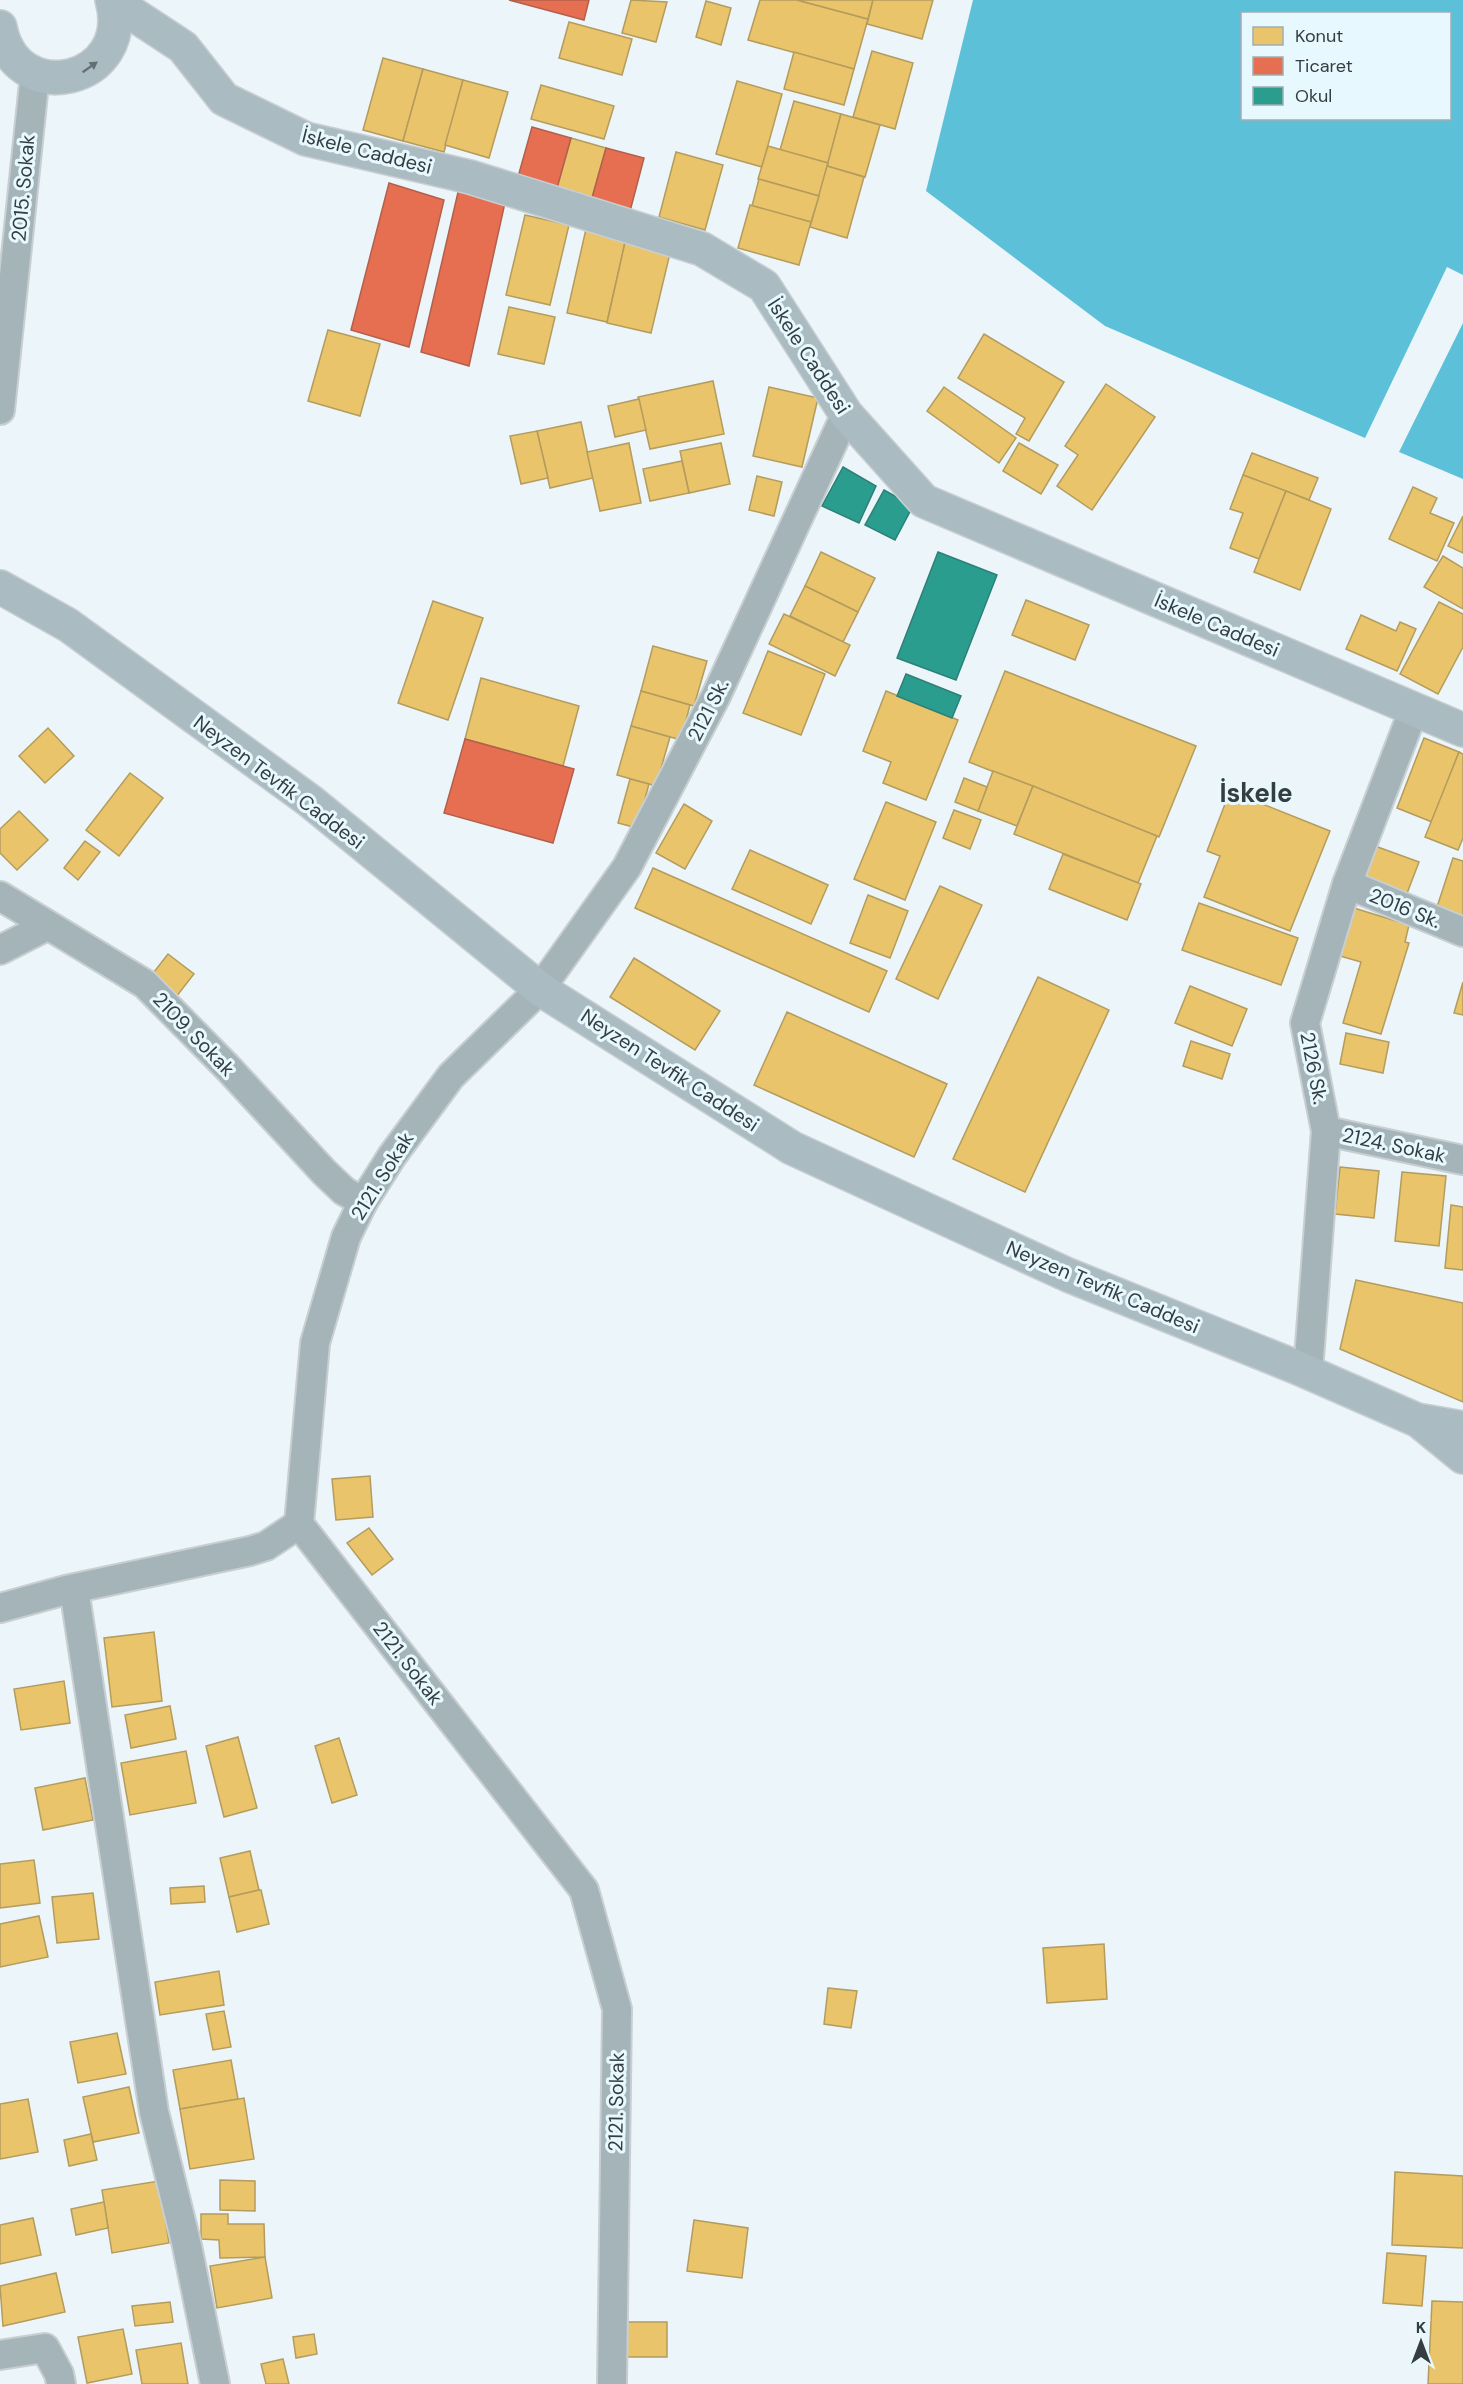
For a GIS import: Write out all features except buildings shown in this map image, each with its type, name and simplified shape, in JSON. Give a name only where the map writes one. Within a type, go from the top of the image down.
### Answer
[{"type":"street","points":[[0,15],[3,0]]},
{"type":"street","points":[[3,45],[21,66],[35,74],[52,78],[68,78],[84,72],[98,62],[108,50],[114,34],[116,18],[112,1]]},
{"type":"street","name":"İskele Caddesi","points":[[112,1],[183,47],[224,99],[306,139],[470,177],[702,249],[764,286],[846,414],[924,501],[1463,730]]},
{"type":"street","name":"2015. Sokak","points":[[0,410],[6,315],[35,74]]},
{"type":"street","name":"2121 Sk.","points":[[540,989],[627,867],[716,696],[846,414]]},
{"type":"street","name":"Neyzen Tevfik Caddesi","points":[[0,586],[68,625],[309,801],[540,989],[792,1148],[1068,1275],[1308,1372],[1417,1420]]},
{"type":"street","name":"2126 Sk.","points":[[1308,1372],[1326,1131],[1305,1023],[1347,884],[1414,709]]},
{"type":"street","name":"2016 Sk.","points":[[1347,884],[1463,932]]},
{"type":"street","name":"2109. Sokak","points":[[0,896],[145,984],[228,1068],[324,1172],[344,1191],[363,1202]]},
{"type":"street","points":[[0,950],[47,926]]},
{"type":"street","name":"2121. Sokak","points":[[540,989],[451,1076],[392,1156],[363,1202],[346,1237],[315,1343],[299,1524],[584,1890],[617,2009],[612,2384]]},
{"type":"street","name":"2124. Sokak","points":[[1326,1131],[1463,1160]]},
{"type":"street","points":[[1417,1420],[1463,1428]]},
{"type":"street","points":[[1417,1420],[1463,1457]]},
{"type":"street","points":[[0,1608],[74,1589],[250,1551],[266,1546],[299,1524]]},
{"type":"street","points":[[74,1589],[154,2112],[187,2246],[215,2384]]},
{"type":"street","points":[[0,2355],[45,2348],[59,2374],[61,2384]]},
{"type":"water","points":[[973,0],[1463,0],[1463,275],[1447,267],[1365,438],[1105,326],[926,191]]},
{"type":"water","points":[[1463,323],[1463,479],[1399,452]]},
{"type":"district","name":"İskele","points":[[1256,793]]}]
